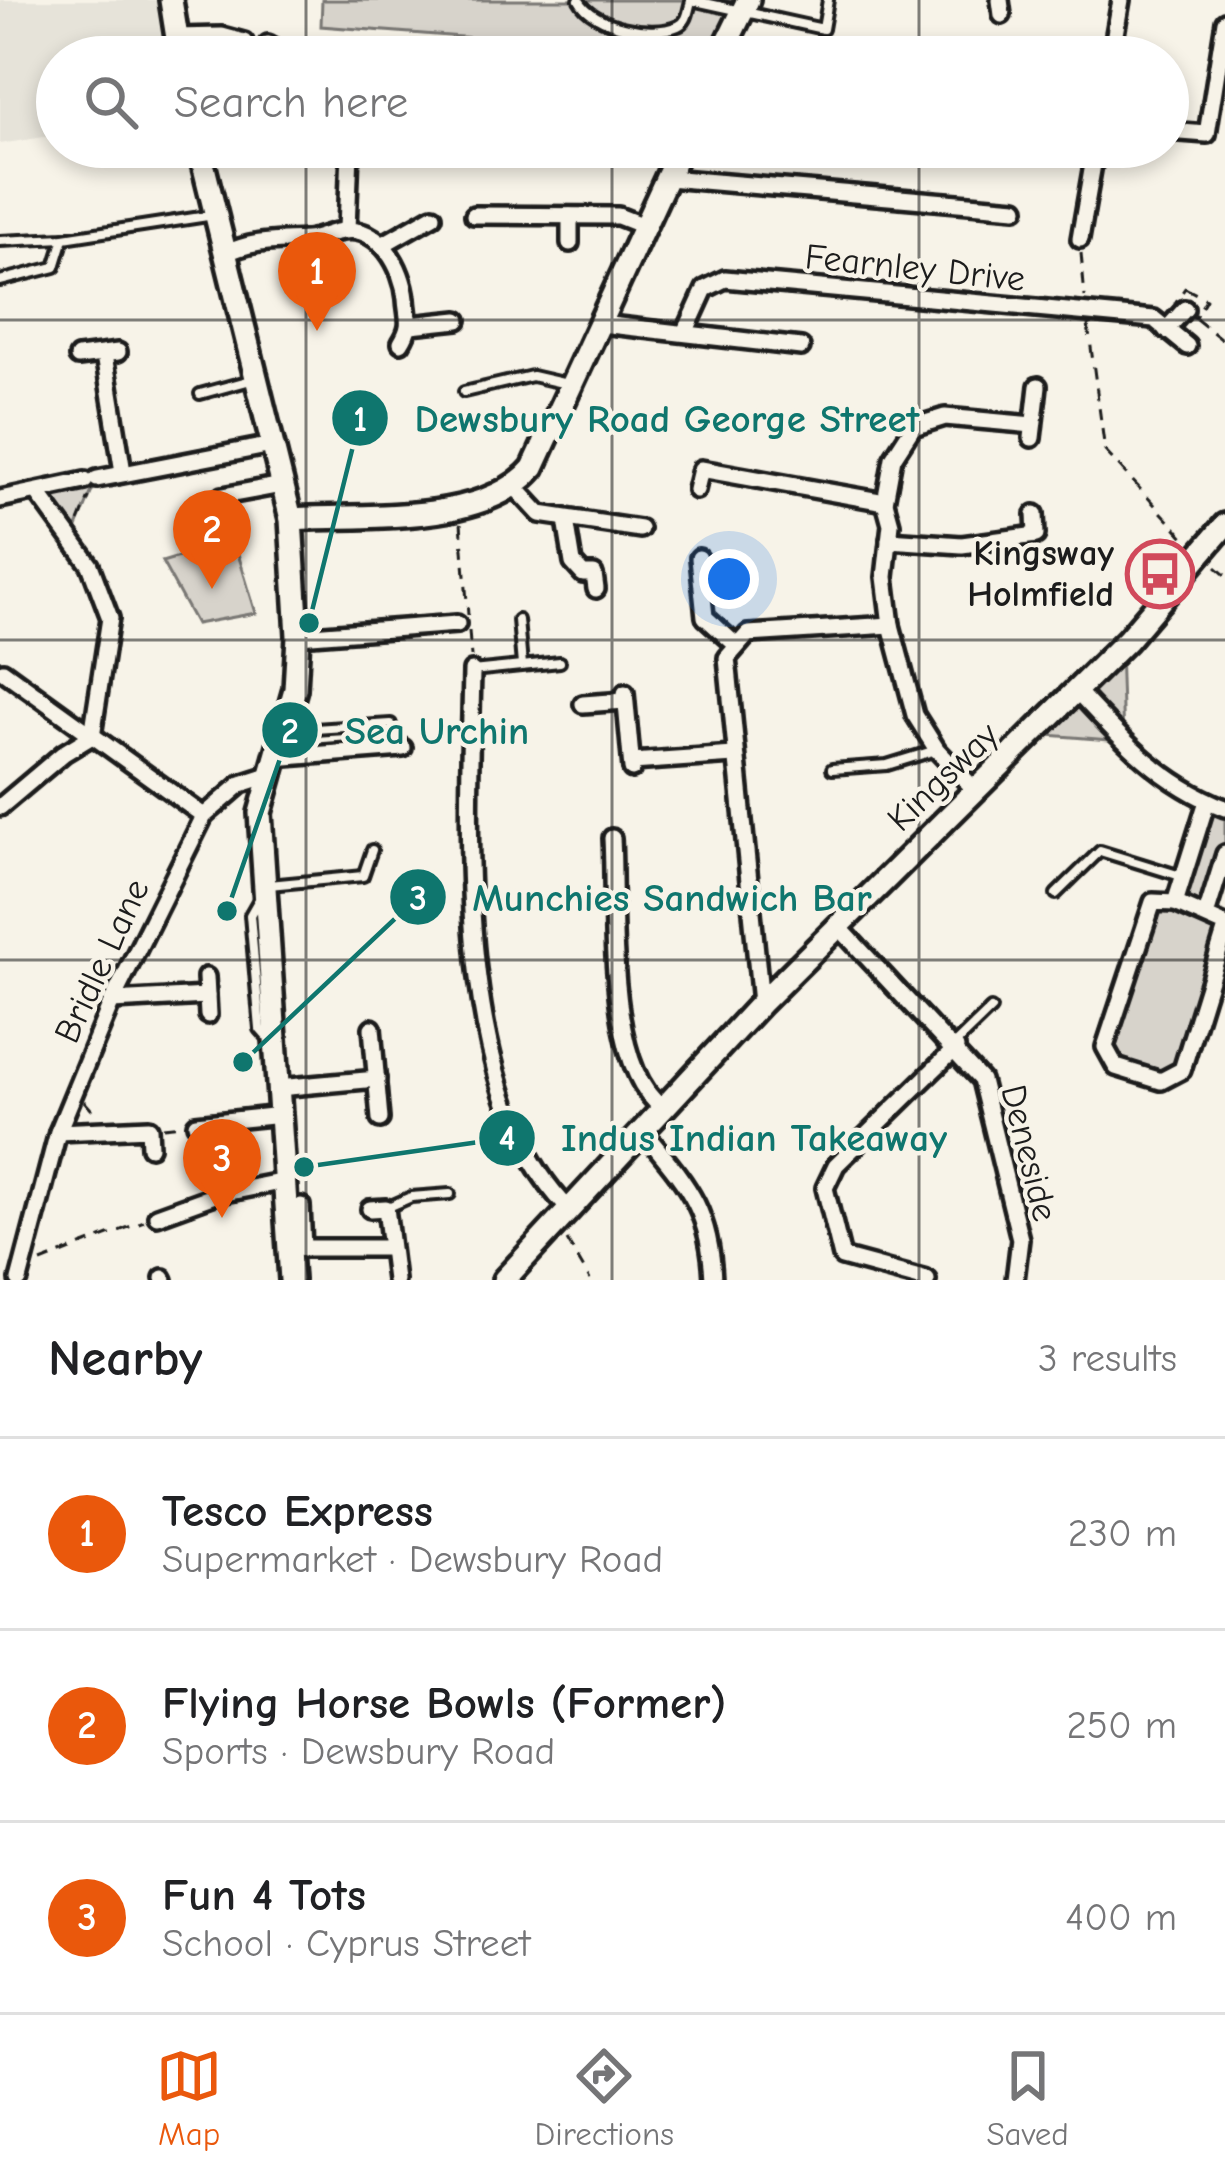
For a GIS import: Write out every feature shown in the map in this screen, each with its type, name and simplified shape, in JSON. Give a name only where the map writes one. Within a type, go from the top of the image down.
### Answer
[{"type":"street","points":[[171,0],[176,36]]},
{"type":"street","points":[[1115,36],[1121,0]]},
{"type":"street","points":[[730,36],[746,5]]},
{"type":"street","points":[[1189,133],[1208,134],[1225,21]]},
{"type":"street","points":[[204,168],[291,519],[298,636],[295,688],[260,813],[261,890],[291,1280]]},
{"type":"street","points":[[347,230],[352,168]]},
{"type":"street","points":[[291,519],[460,507],[493,501],[516,488],[533,468],[672,168]]},
{"type":"street","points":[[1080,239],[1092,168]]},
{"type":"street","points":[[668,178],[1016,208]]},
{"type":"street","points":[[382,244],[433,215]]},
{"type":"street","points":[[474,215],[618,216],[646,227]]},
{"type":"street","points":[[570,216],[570,243]]},
{"type":"street","points":[[224,254],[264,238],[309,240],[347,230],[382,244],[402,273],[411,325],[401,343]]},
{"type":"street","name":"Fearnley Drive","points":[[685,333],[705,289],[725,279],[1154,319],[1187,346]]},
{"type":"street","points":[[1166,331],[1190,313]]},
{"type":"street","points":[[411,325],[458,320]]},
{"type":"street","points":[[601,324],[801,347]]},
{"type":"street","points":[[79,357],[111,353],[123,472]]},
{"type":"street","points":[[976,790],[937,750],[908,698],[885,577],[890,540],[884,502],[893,458],[913,427],[945,417],[1032,432],[1038,386]]},
{"type":"street","points":[[0,499],[123,472],[205,462],[272,445]]},
{"type":"street","points":[[696,490],[701,469],[884,502]]},
{"type":"street","points":[[218,525],[214,508],[223,496],[282,485]]},
{"type":"street","points":[[516,488],[532,512],[640,529]]},
{"type":"street","points":[[37,492],[73,536],[110,618],[92,736]]},
{"type":"street","points":[[890,540],[962,545],[1036,535],[1035,514]]},
{"type":"street","points":[[566,520],[573,563],[583,574],[594,574],[596,589]]},
{"type":"street","name":"Kingsway","points":[[504,1280],[561,1213],[761,1004],[1077,691],[1202,556],[1225,524]]},
{"type":"street","points":[[699,558],[705,617],[735,644]]},
{"type":"street","points":[[298,636],[457,624]]},
{"type":"street","points":[[761,1004],[725,666],[735,644],[758,632],[891,625]]},
{"type":"street","points":[[3,671],[204,816]]},
{"type":"street","points":[[472,671],[471,896],[497,1075],[503,1105],[527,1160],[561,1213]]},
{"type":"street","points":[[1077,691],[1144,761],[1225,808]]},
{"type":"street","points":[[583,704],[625,697],[632,768],[734,755]]},
{"type":"street","points":[[0,807],[64,753],[92,736]]},
{"type":"street","points":[[271,766],[403,748]]},
{"type":"street","name":"Bridle Lane","points":[[21,1275],[58,1132],[112,1001],[204,816],[271,766]]},
{"type":"street","points":[[1175,903],[1208,801]]},
{"type":"street","points":[[612,838],[630,1058],[645,1095],[662,1107]]},
{"type":"street","points":[[1206,915],[1225,854]]},
{"type":"street","points":[[1153,902],[1175,903],[1206,915],[1225,928],[1182,1070],[1160,1081],[1116,1067],[1105,1047],[1153,902]]},
{"type":"street","name":"Deneside","points":[[838,926],[981,1080],[1020,1239],[1016,1280]]},
{"type":"street","points":[[206,977],[208,1015]]},
{"type":"street","points":[[112,1001],[207,996]]},
{"type":"street","points":[[372,1028],[380,1120]]},
{"type":"street","points":[[927,1280],[842,1257],[825,1188],[836,1165],[955,1047]]},
{"type":"street","points":[[278,1088],[376,1079]]},
{"type":"street","points":[[196,1124],[281,1115]]},
{"type":"street","points":[[58,1132],[149,1129],[150,1147]]},
{"type":"street","points":[[642,1130],[688,1184],[700,1207],[708,1227],[713,1280]]},
{"type":"street","points":[[157,1216],[214,1195],[285,1181]]},
{"type":"street","points":[[301,1206],[303,1248],[388,1248]]},
{"type":"street","points":[[378,1209],[395,1280]]},
{"type":"lane","points":[[579,0],[589,16],[608,24],[676,27],[686,20],[691,0],[746,5],[823,29],[828,0]]},
{"type":"lane","points":[[0,241],[64,238],[215,215]]},
{"type":"lane","points":[[0,281],[55,267],[64,238]]},
{"type":"lane","points":[[464,392],[532,376],[571,386]]},
{"type":"lane","points":[[200,394],[255,378]]},
{"type":"lane","points":[[518,620],[521,665]]},
{"type":"lane","points":[[472,671],[560,662]]},
{"type":"lane","points":[[283,731],[391,724]]},
{"type":"lane","points":[[832,769],[887,764],[937,750]]},
{"type":"lane","points":[[261,890],[363,875],[372,850]]},
{"type":"lane","points":[[1056,894],[1100,851],[1184,877]]},
{"type":"lane","points":[[955,1047],[991,1009]]},
{"type":"lane","points":[[378,1209],[411,1197],[450,1194]]},
{"type":"path","points":[[1080,239],[1105,451],[1202,556]]},
{"type":"path","points":[[1190,313],[1225,342]]},
{"type":"path","points":[[73,536],[91,480]]},
{"type":"path","points":[[460,507],[472,671]]},
{"type":"path","points":[[75,1092],[110,1131]]},
{"type":"path","points":[[149,1129],[196,1124]]},
{"type":"path","points":[[561,1213],[590,1280]]},
{"type":"path","points":[[21,1275],[157,1216]]},
{"type":"shaded area","points":[[0,0],[171,0],[177,36],[36,36],[36,138],[0,144]]},
{"type":"shaded area","points":[[322,0],[748,0],[730,36],[450,36],[321,26]]},
{"type":"shaded area","points":[[97,479],[73,537],[37,492]]},
{"type":"shaded area","points":[[228,542],[235,544],[256,613],[196,624],[162,562]]},
{"type":"shaded area","points":[[1120,647],[1123,741],[1035,734]]},
{"type":"shaded area","points":[[1207,801],[1225,808],[1225,854],[1206,915],[1225,925],[1182,1070],[1161,1081],[1116,1067],[1105,1047],[1153,902],[1176,903]]},
{"type":"place","name":"Tesco Express","points":[[317,331]]},
{"type":"place","name":"Kingsway Holmfield","points":[[1160,574]]},
{"type":"place","name":"Flying Horse Bowls (Former)","points":[[212,589]]},
{"type":"place","name":"Dewsbury Road George Street","points":[[309,623]]},
{"type":"place","name":"Sea Urchin","points":[[227,911]]},
{"type":"place","name":"Munchies Sandwich Bar","points":[[243,1062]]},
{"type":"place","name":"Indus Indian Takeaway","points":[[304,1167]]},
{"type":"place","name":"Fun 4 Tots","points":[[222,1218]]}]
